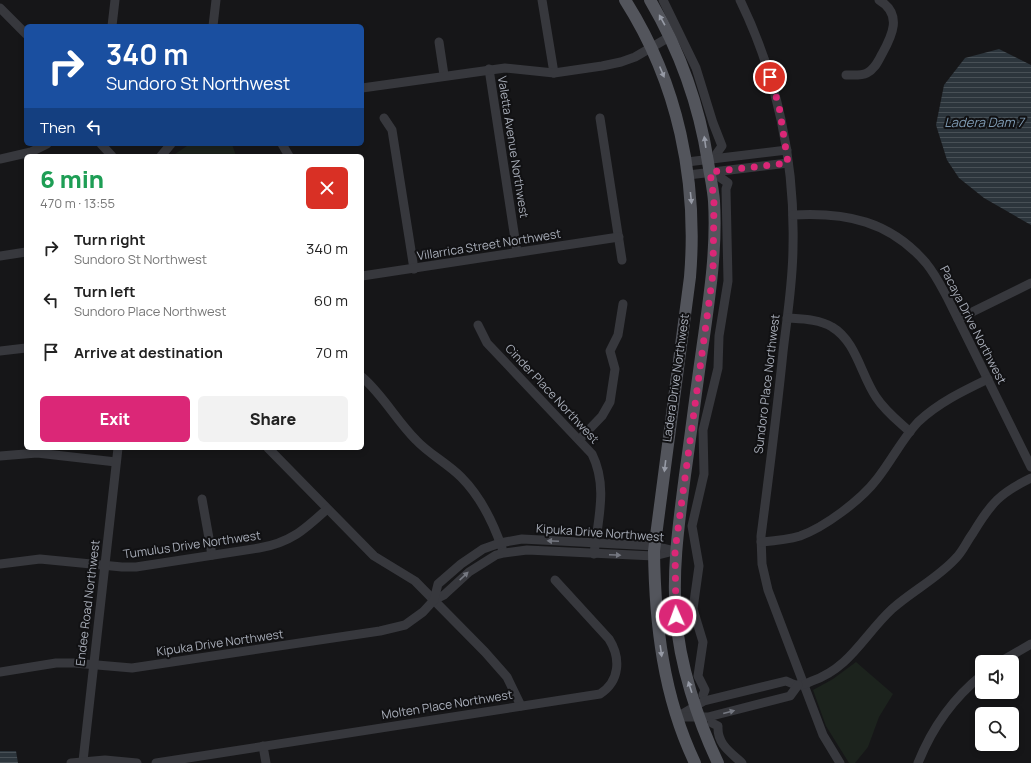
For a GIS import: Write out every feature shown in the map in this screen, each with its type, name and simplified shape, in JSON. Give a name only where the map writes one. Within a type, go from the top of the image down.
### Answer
[{"type":"main road","name":"Ladera Drive Northwest","points":[[625,0],[652,48],[666,80],[677,117],[687,162],[692,203],[693,244],[655,551],[654,586],[661,654],[668,687],[677,717],[695,763]]},
{"type":"main road","name":"Ladera Drive Northwest","points":[[650,0],[670,36],[694,97],[704,136],[713,156],[710,172],[714,199],[713,273],[675,551],[676,616],[685,671],[699,700],[706,720],[710,746],[718,763]]},
{"type":"street","points":[[112,24],[115,0]]},
{"type":"street","points":[[213,24],[216,0]]},
{"type":"street","points":[[542,0],[554,73]]},
{"type":"street","points":[[663,0],[686,45],[698,75],[722,146],[713,156]]},
{"type":"street","name":"Sundoro Place Northwest","points":[[740,0],[752,26],[774,89],[787,150],[793,214],[792,271],[761,542],[762,564],[768,590],[801,685],[823,735],[840,763]]},
{"type":"street","points":[[846,75],[863,75],[869,72],[874,68],[890,42],[893,32],[893,19],[889,8],[879,0]]},
{"type":"street","points":[[0,8],[24,32]]},
{"type":"street","points":[[364,88],[489,69],[505,68],[554,73],[621,62],[652,48],[670,36]]},
{"type":"street","points":[[439,42],[444,75]]},
{"type":"street","name":"Valetta Avenue Northwest","points":[[489,69],[517,252]]},
{"type":"street","points":[[384,118],[392,130],[414,269]]},
{"type":"street","points":[[600,118],[622,260]]},
{"type":"street","points":[[0,159],[31,152],[43,146]]},
{"type":"street","points":[[103,146],[110,154]]},
{"type":"street","points":[[687,162],[713,156],[787,150]]},
{"type":"street","points":[[688,175],[788,163]]},
{"type":"street","points":[[677,717],[699,700],[706,690],[698,676],[703,642],[693,604],[699,566],[692,526],[704,474],[703,430],[718,368],[719,336],[728,281],[726,190],[728,182],[721,178]]},
{"type":"street","name":"Pacaya Drive Northwest","points":[[793,214],[815,213],[845,216],[863,220],[899,240],[918,254],[927,265],[947,297],[1031,467]]},
{"type":"street","name":"Villarrica Street Northwest","points":[[364,276],[619,237]]},
{"type":"street","points":[[0,256],[24,252]]},
{"type":"street","points":[[958,319],[1031,283]]},
{"type":"street","points":[[580,439],[602,416],[610,402],[615,370],[610,351],[618,335],[623,304]]},
{"type":"street","points":[[787,318],[827,324],[839,333],[849,345],[879,402],[910,432]]},
{"type":"street","name":"Cinder Place Northwest","points":[[478,325],[487,343],[580,439],[592,454],[598,466],[601,479],[594,554]]},
{"type":"street","points":[[0,351],[24,348]]},
{"type":"street","points":[[364,379],[383,398],[416,441],[461,477],[487,511],[504,553]]},
{"type":"street","points":[[761,542],[800,536],[826,522],[853,502],[876,480],[910,432],[927,414],[950,398],[988,379]]},
{"type":"street","name":"Endee Road Northwest","points":[[83,761],[118,450]]},
{"type":"street","points":[[270,450],[374,556],[415,581],[434,600],[507,677],[521,706]]},
{"type":"street","points":[[0,456],[37,453],[116,462]]},
{"type":"street","points":[[706,720],[708,718],[790,696],[801,685],[824,677],[846,662],[868,634],[891,610],[911,593],[944,570],[957,557],[983,516],[996,499],[1011,488],[1031,478]]},
{"type":"street","points":[[202,499],[212,555]]},
{"type":"street","name":"Tumulus Drive Northwest","points":[[0,564],[40,559],[104,566],[136,567],[276,546],[300,534],[327,509]]},
{"type":"street","name":"Kipuka Drive Northwest","points":[[434,600],[438,584],[461,564],[483,549],[500,543],[522,539],[595,543],[655,551]]},
{"type":"street","name":"Kipuka Drive Northwest","points":[[0,672],[56,663],[93,664],[132,668],[380,631],[405,625],[422,612],[434,600],[444,595],[468,572],[496,555],[504,553],[527,550],[594,554],[675,551]]},
{"type":"street","name":"Molten Place Northwest","points":[[156,763],[600,694],[608,689],[617,670],[615,648],[609,639],[554,580]]},
{"type":"street","points":[[1012,655],[1031,644]]},
{"type":"street","points":[[699,700],[704,701],[786,681],[801,685]]},
{"type":"street","points":[[918,763],[936,726],[957,698],[975,681]]},
{"type":"street","points":[[677,717],[706,720],[718,726],[718,733],[722,745],[742,763]]},
{"type":"street","points":[[263,746],[266,763]]},
{"type":"street","points":[[71,763],[105,760],[137,763]]},
{"type":"shaded area","points":[[187,146],[233,146],[235,154],[175,154]]},
{"type":"shaded area","points":[[856,662],[893,694],[879,717],[868,747],[855,763],[849,763],[826,726],[813,690],[833,679]]},
{"type":"water","name":"Ladera Dam 7","points":[[999,49],[1031,65],[1031,225],[984,198],[959,178],[947,160],[936,125],[944,85],[965,58]]},
{"type":"water","points":[[0,751],[16,751],[18,763],[0,763]]},
{"type":"route","points":[[676,616],[675,551],[713,273],[715,241],[714,199],[710,172],[788,163],[779,106],[770,77]]}]
